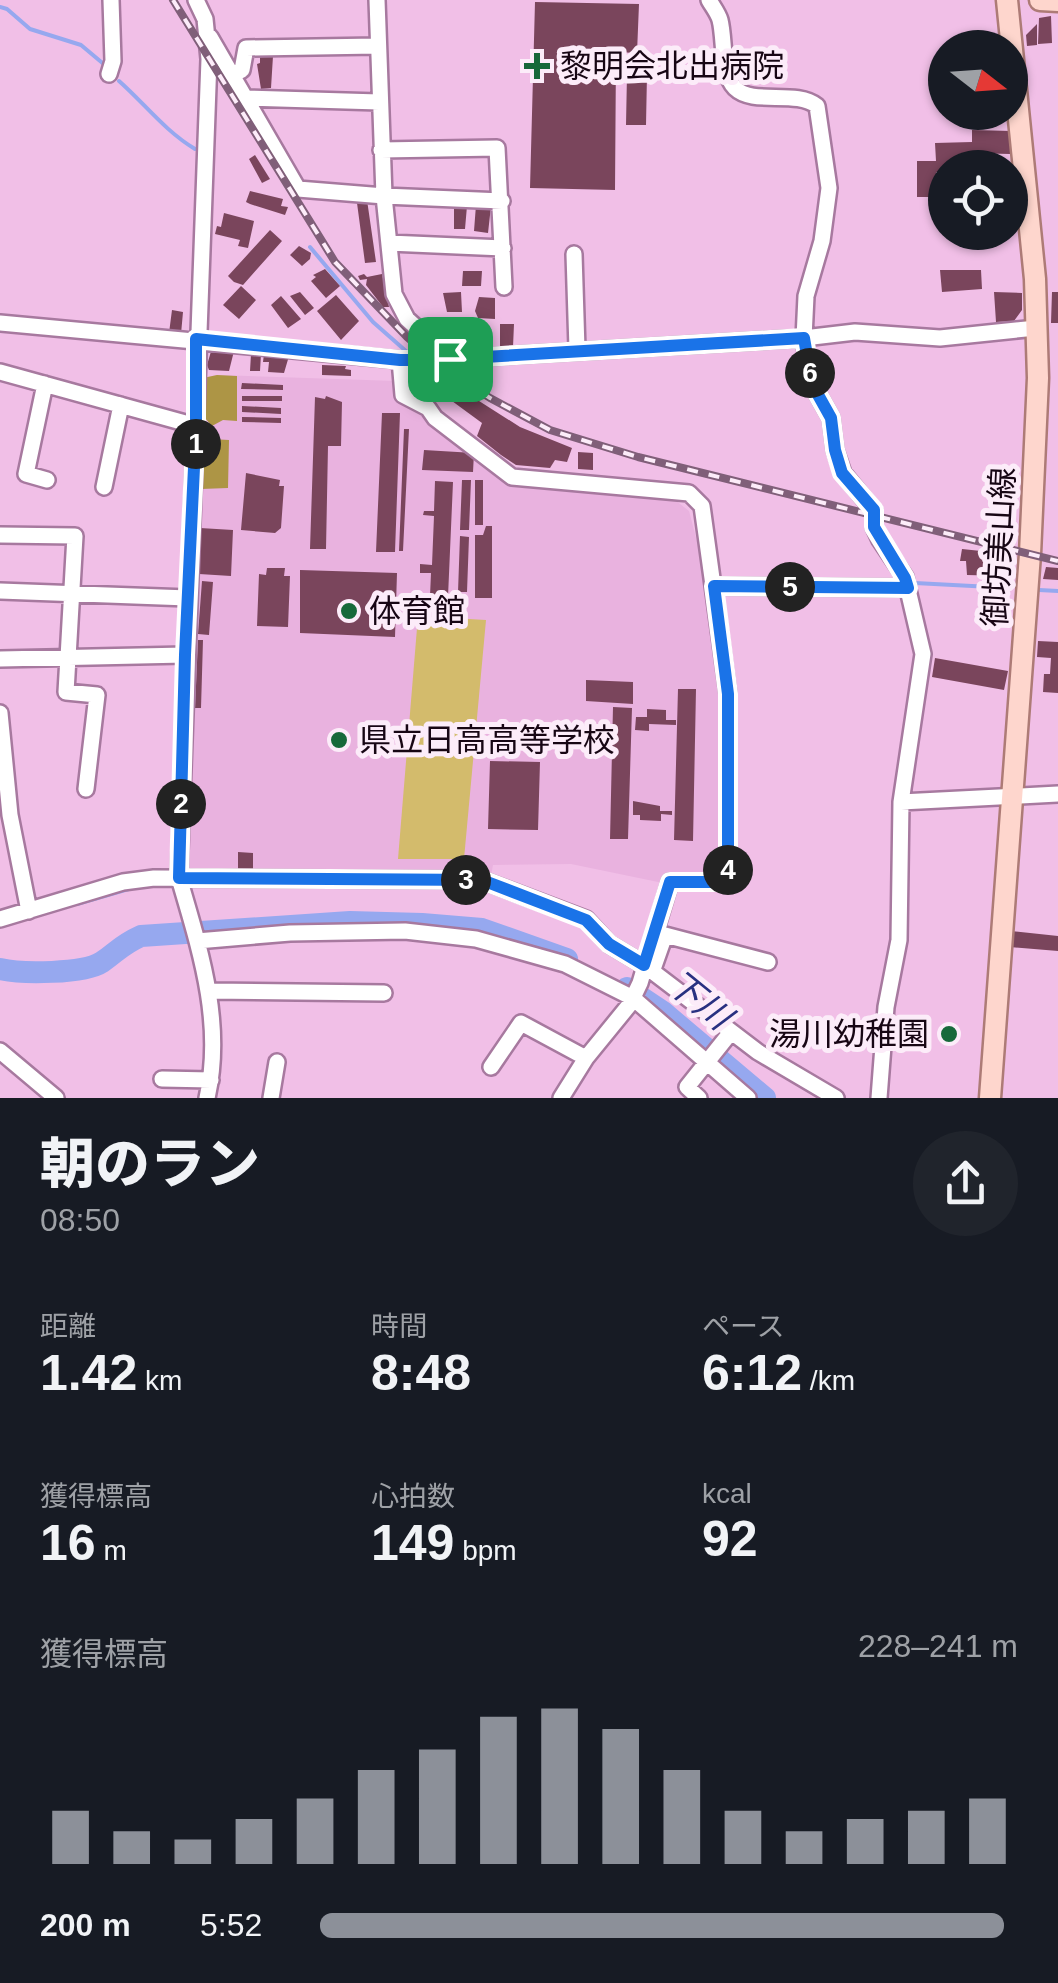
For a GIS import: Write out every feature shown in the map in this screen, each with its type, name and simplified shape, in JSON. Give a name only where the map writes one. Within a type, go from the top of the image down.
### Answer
[{"type":"main road","name":"御坊美山線","points":[[990,1098],[1033,506],[1036,328],[1007,0]]},
{"type":"main road","points":[[1040,0],[1058,1]]},
{"type":"street","points":[[109,74],[113,61],[111,0]]},
{"type":"street","points":[[196,0],[208,34],[298,189],[502,201]]},
{"type":"street","points":[[377,0],[381,150],[394,294],[406,320],[450,359]]},
{"type":"street","points":[[709,0],[719,16],[728,75],[735,88],[746,94],[808,99],[817,106],[829,188],[822,241],[806,296],[804,338],[812,384],[831,418],[842,473],[874,510],[874,527],[906,583],[923,654],[902,802],[899,940],[886,1006],[879,1098]]},
{"type":"street","points":[[208,34],[179,878],[208,991],[215,1042],[208,1098]]},
{"type":"street","points":[[232,75],[242,70],[246,48],[377,46]]},
{"type":"street","points":[[245,98],[379,102]]},
{"type":"street","points":[[381,150],[497,148],[504,286]]},
{"type":"street","points":[[389,243],[503,248]]},
{"type":"street","points":[[574,254],[577,349]]},
{"type":"street","points":[[0,323],[196,339],[295,357],[400,360],[855,332],[940,338],[1036,328]]},
{"type":"street","points":[[400,360],[403,396],[428,408],[435,418],[512,477],[689,493],[702,506],[728,694],[728,882],[670,882],[648,969]]},
{"type":"street","points":[[0,372],[196,426]]},
{"type":"street","points":[[45,384],[26,474],[47,480]]},
{"type":"street","points":[[104,487],[122,405]]},
{"type":"street","points":[[0,535],[75,536],[66,692],[97,695],[86,789]]},
{"type":"street","points":[[714,586],[906,583]]},
{"type":"street","points":[[0,591],[188,598]]},
{"type":"street","points":[[0,659],[185,655]]},
{"type":"street","points":[[0,713],[10,814],[29,911]]},
{"type":"street","points":[[902,802],[1058,794]]},
{"type":"street","points":[[0,919],[123,882],[179,878],[482,880],[586,920],[609,944],[731,1032],[836,1098]]},
{"type":"street","points":[[197,941],[290,933],[405,931],[476,939],[565,964],[633,998],[748,1098]]},
{"type":"street","points":[[561,1098],[586,1058],[633,998],[665,935],[768,962]]},
{"type":"street","points":[[208,991],[384,992]]},
{"type":"street","points":[[491,1068],[522,1023],[586,1058]]},
{"type":"street","points":[[700,1098],[687,1088],[731,1032]]},
{"type":"street","points":[[0,1050],[45,1095]]},
{"type":"street","points":[[270,1098],[277,1062]]},
{"type":"street","points":[[162,1079],[212,1080]]},
{"type":"shaded area","name":"県立日高高等学校","points":[[217,375],[396,381],[500,473],[501,480],[675,500],[689,511],[709,587],[724,693],[725,880],[663,883],[571,864],[493,865],[491,876],[186,873],[203,449],[211,439],[212,426],[204,417],[203,378]]},
{"type":"shaded area","points":[[237,376],[237,421],[223,420],[212,426],[204,417],[203,378]]},
{"type":"shaded area","points":[[211,439],[229,440],[228,488],[201,489],[203,449]]},
{"type":"shaded area","points":[[418,616],[486,620],[464,859],[398,859]]},
{"type":"building","points":[[535,2],[639,4],[637,53],[616,52],[615,190],[530,188]]},
{"type":"building","points":[[1051,16],[1052,43],[1038,44],[1039,18]]},
{"type":"building","points":[[1037,24],[1037,45],[1028,46],[1028,33]]},
{"type":"building","points":[[260,56],[273,56],[271,88],[261,89],[257,64]]},
{"type":"building","points":[[627,74],[647,74],[646,125],[626,125]]},
{"type":"building","points":[[972,130],[1011,131],[1010,150],[935,150],[935,143],[972,142]]},
{"type":"building","points":[[255,155],[270,179],[262,183],[249,159]]},
{"type":"building","points":[[917,161],[928,161],[928,197],[917,197]]},
{"type":"building","points":[[250,191],[283,199],[281,206],[288,207],[285,215],[246,202]]},
{"type":"building","points":[[367,200],[376,262],[365,263],[357,203]]},
{"type":"building","points":[[454,204],[467,206],[465,229],[454,229]]},
{"type":"building","points":[[476,205],[491,206],[488,233],[474,231]]},
{"type":"building","points":[[224,213],[254,221],[248,248],[238,246],[240,240],[215,234]]},
{"type":"building","points":[[270,230],[282,241],[243,285],[234,282],[228,276]]},
{"type":"building","points":[[299,246],[311,253],[302,266],[290,255]]},
{"type":"building","points":[[325,269],[340,286],[326,298],[311,281],[316,277],[313,275]]},
{"type":"building","points":[[940,270],[981,270],[982,289],[942,292]]},
{"type":"building","points":[[463,271],[482,271],[481,286],[462,286]]},
{"type":"building","points":[[382,274],[389,307],[383,307],[366,285],[367,279],[360,280],[358,276]]},
{"type":"building","points":[[241,286],[256,300],[239,319],[223,305]]},
{"type":"building","points":[[300,292],[314,308],[305,315],[290,296]]},
{"type":"building","points":[[461,292],[462,312],[447,312],[443,293]]},
{"type":"building","points":[[994,292],[1022,293],[1022,310],[1014,321],[996,322]]},
{"type":"building","points":[[1052,292],[1058,292],[1058,323],[1051,323]]},
{"type":"building","points":[[336,295],[359,321],[341,340],[317,311]]},
{"type":"building","points":[[281,296],[301,319],[288,328],[271,305]]},
{"type":"building","points":[[479,297],[495,298],[495,319],[478,318],[475,311]]},
{"type":"building","points":[[172,310],[183,312],[181,334],[169,333]]},
{"type":"building","points":[[452,320],[467,320],[466,345],[452,345]]},
{"type":"building","points":[[500,324],[514,324],[513,347],[500,347]]},
{"type":"building","points":[[212,348],[234,351],[229,371],[209,370]]},
{"type":"building","points":[[251,354],[261,354],[260,371],[250,371]]},
{"type":"building","points":[[264,354],[289,356],[284,373],[268,372],[269,362],[263,362]]},
{"type":"building","points":[[322,365],[346,366],[351,376],[322,375]]},
{"type":"building","points":[[406,371],[415,371],[419,395],[410,392]]},
{"type":"building","points":[[443,378],[520,427],[572,448],[567,462],[555,460],[550,468],[516,465],[501,455],[477,436],[482,423],[437,390],[436,385]]},
{"type":"building","points":[[242,383],[283,385],[283,390],[241,389]]},
{"type":"building","points":[[242,396],[282,396],[282,401],[242,401]]},
{"type":"building","points":[[315,397],[342,402],[341,446],[328,446],[326,549],[310,549]]},
{"type":"building","points":[[242,406],[281,408],[281,414],[242,412]]},
{"type":"building","points":[[382,413],[400,413],[395,552],[376,552]]},
{"type":"building","points":[[242,417],[281,418],[281,423],[242,422]]},
{"type":"building","points":[[404,429],[409,429],[403,551],[399,551]]},
{"type":"building","points":[[424,450],[474,453],[473,472],[422,470]]},
{"type":"building","points":[[578,452],[593,453],[593,470],[578,469]]},
{"type":"building","points":[[246,473],[280,480],[279,486],[284,486],[281,528],[275,533],[241,530]]},
{"type":"building","points":[[462,480],[471,480],[469,530],[460,530]]},
{"type":"building","points":[[475,480],[483,480],[483,525],[475,525]]},
{"type":"building","points":[[435,481],[453,482],[448,597],[430,596],[431,573],[420,573],[420,564],[432,565],[434,516],[423,515],[424,511],[434,511]]},
{"type":"building","points":[[486,526],[492,526],[492,598],[475,598],[475,535],[483,535]]},
{"type":"building","points":[[200,528],[233,530],[231,576],[199,574]]},
{"type":"building","points":[[460,536],[469,537],[467,592],[458,592]]},
{"type":"building","points":[[962,549],[1007,558],[1005,576],[967,575],[966,561],[960,561]]},
{"type":"building","points":[[1046,567],[1058,568],[1058,580],[1043,579]]},
{"type":"building","points":[[267,568],[285,568],[284,576],[290,576],[288,627],[257,626],[259,574],[266,575]]},
{"type":"building","name":"体育館","points":[[300,570],[397,573],[395,637],[300,633]]},
{"type":"building","points":[[202,581],[213,582],[209,635],[198,634]]},
{"type":"building","points":[[198,640],[203,640],[201,708],[195,708]]},
{"type":"building","points":[[1038,641],[1058,642],[1058,693],[1043,692],[1044,674],[1050,674],[1051,658],[1037,657]]},
{"type":"building","points":[[935,658],[1008,671],[1004,690],[932,677]]},
{"type":"building","points":[[586,680],[633,682],[633,704],[586,701]]},
{"type":"building","points":[[678,689],[696,689],[693,841],[674,840]]},
{"type":"building","points":[[613,707],[632,708],[628,839],[610,839]]},
{"type":"building","points":[[647,709],[666,710],[666,720],[676,720],[676,725],[649,724],[649,731],[635,730],[636,717],[647,717]]},
{"type":"building","points":[[490,761],[540,762],[538,830],[488,829]]},
{"type":"building","points":[[633,801],[660,806],[660,811],[672,811],[672,815],[661,814],[661,821],[640,820],[640,815],[633,815]]},
{"type":"building","points":[[238,852],[253,853],[253,869],[238,869]]},
{"type":"building","points":[[1011,931],[1058,936],[1058,951],[1010,947]]},
{"type":"waterway","points":[[0,7],[30,29],[81,45],[106,66]]},
{"type":"waterway","points":[[119,81],[195,149]]},
{"type":"waterway","points":[[310,247],[373,322],[407,352]]},
{"type":"waterway","points":[[421,376],[427,395],[442,415]]},
{"type":"waterway","points":[[915,583],[1010,588]]},
{"type":"waterway","points":[[1039,590],[1058,591]]},
{"type":"waterway","points":[[319,886],[385,887]]},
{"type":"waterway","points":[[77,904],[132,888]]},
{"type":"waterway","name":"下川","points":[[0,969],[81,969],[102,962],[141,936],[350,922],[482,929],[567,959]]},
{"type":"waterway","name":"下川","points":[[627,988],[663,1012],[765,1098]]},
{"type":"railway","points":[[173,0],[335,262],[407,337],[443,368],[490,398],[550,430],[638,457],[1058,561]]},
{"type":"place","name":"黎明会北出病院","points":[[537,66]]},
{"type":"place","name":"体育館","points":[[349,611]]},
{"type":"place","name":"県立日高高等学校","points":[[339,740]]},
{"type":"place","name":"湯川幼稚園","points":[[949,1034]]},
{"type":"route","points":[[804,338],[812,384],[831,418],[842,473],[874,510],[874,527],[905,578],[908,588],[714,586],[728,694],[728,882],[670,882],[644,965],[609,944],[586,920],[482,880],[179,878],[196,339],[400,360],[450,359],[804,338]]}]
